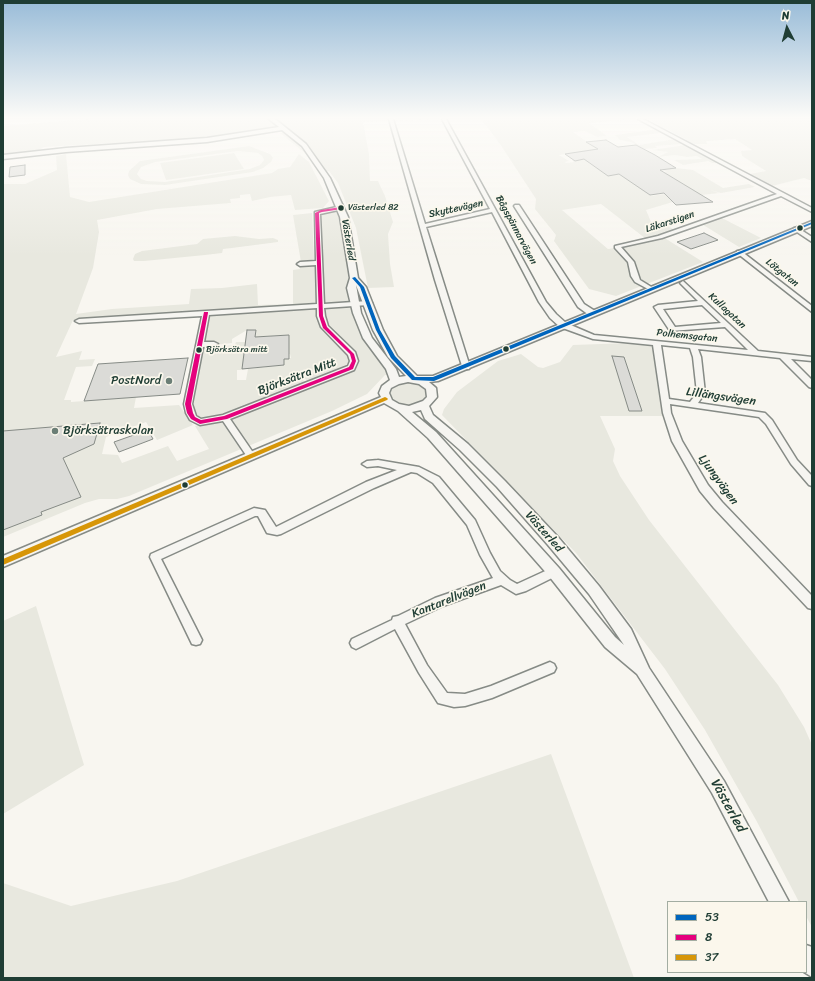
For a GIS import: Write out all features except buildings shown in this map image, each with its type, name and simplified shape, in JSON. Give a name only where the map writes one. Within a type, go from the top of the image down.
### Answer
[{"type":"street","name":"Västerled","points":[[318,165],[327,178],[341,208],[347,231],[354,278],[351,288],[356,313],[368,338],[392,369],[395,381]]},
{"type":"street","points":[[405,165],[466,367]]},
{"type":"street","name":"Bågspännarvägen","points":[[469,165],[547,309],[563,325]]},
{"type":"street","points":[[726,165],[812,210]]},
{"type":"street","name":"Läkarstigen","points":[[650,288],[637,280],[634,276],[630,262],[617,247],[618,246],[660,237],[781,194]]},
{"type":"street","points":[[517,206],[581,305],[592,313]]},
{"type":"street","name":"Björksätra Mitt","points":[[206,313],[189,398],[190,413],[193,418],[200,422],[225,418],[351,368],[354,358],[324,327],[321,318],[317,213],[321,210],[341,208]]},
{"type":"street","name":"Skyttevägen","points":[[423,226],[494,210]]},
{"type":"street","points":[[3,562],[338,418],[385,396],[388,386],[395,381],[434,379],[466,367],[650,288],[812,223]]},
{"type":"street","points":[[796,229],[812,240]]},
{"type":"street","name":"Lötgatan","points":[[739,252],[812,310]]},
{"type":"street","points":[[300,264],[319,263]]},
{"type":"street","name":"Västerled","points":[[354,278],[362,287],[387,346],[393,356],[414,379]]},
{"type":"street","name":"Kullagatan","points":[[684,283],[756,353]]},
{"type":"street","points":[[79,321],[368,303]]},
{"type":"street","points":[[682,345],[658,307],[704,303]]},
{"type":"street","name":"Polhemsgatan","points":[[563,325],[593,337],[657,342],[812,360]]},
{"type":"street","points":[[673,329],[727,325]]},
{"type":"street","name":"Ljungvägen","points":[[657,342],[665,401],[676,441],[704,488],[735,524],[812,604]]},
{"type":"street","points":[[199,345],[214,344]]},
{"type":"street","points":[[692,405],[701,393],[697,357],[693,346]]},
{"type":"street","points":[[784,356],[812,385]]},
{"type":"street","points":[[431,388],[466,367]]},
{"type":"street","points":[[414,379],[431,388]]},
{"type":"street","points":[[385,396],[391,405],[409,409],[424,406],[432,398],[431,388]]},
{"type":"street","name":"Lillängsvägen","points":[[665,401],[762,416],[769,422],[794,462],[812,482]]},
{"type":"street","name":"Västerled","points":[[424,406],[429,417],[501,484],[594,590],[626,634],[644,673],[718,788],[779,901]]},
{"type":"street","name":"Västerled","points":[[401,408],[432,435],[554,572],[610,642],[644,673]]},
{"type":"street","points":[[225,418],[251,456]]},
{"type":"street","points":[[367,464],[378,463],[411,468],[430,476],[441,486],[471,523],[485,555],[496,574],[502,580]]},
{"type":"street","points":[[196,640],[155,557],[254,512],[262,513],[271,530],[277,531],[370,485],[411,468]]},
{"type":"street","name":"Västerled","points":[[502,580],[516,588],[526,586],[554,572]]},
{"type":"street","name":"Kantarellvägen","points":[[356,642],[397,621],[452,597],[502,580]]},
{"type":"street","name":"Kantarellvägen","points":[[397,621],[423,669],[443,699],[454,701],[477,697],[520,682],[550,668]]},
{"type":"street","points":[[807,957],[812,967]]},
{"type":"shaded area","points":[[57,165],[67,165],[70,197],[89,202],[272,173],[278,169],[290,167],[292,165],[310,165],[329,201],[323,208],[295,210],[291,195],[270,197],[252,201],[250,194],[240,195],[240,198],[230,199],[231,203],[157,209],[97,220],[99,232],[93,268],[76,314],[112,309],[189,304],[191,289],[222,288],[257,284],[258,305],[293,304],[293,270],[300,269],[300,264],[315,263],[317,302],[313,305],[73,320],[56,357],[82,351],[79,360],[95,359],[92,366],[76,367],[64,400],[71,400],[71,402],[136,397],[134,408],[179,405],[193,425],[157,440],[146,422],[106,437],[102,454],[118,455],[122,463],[168,446],[177,461],[209,449],[195,426],[348,371],[354,361],[325,327],[317,212],[320,211],[341,208],[357,313],[394,374],[385,375],[367,394],[332,411],[129,496],[117,499],[99,499],[85,503],[3,537],[3,184],[25,184],[57,170]]},
{"type":"shaded area","points":[[136,165],[147,165],[141,167],[137,174],[141,179],[147,181],[165,182],[250,169],[260,165],[267,165],[253,172],[165,185],[141,184],[130,179],[128,175],[129,171]]},
{"type":"shaded area","points":[[161,165],[241,165],[244,169],[166,180]]},
{"type":"shaded area","points":[[318,165],[369,165],[370,181],[378,181],[385,196],[393,222],[388,234],[390,264],[394,287],[368,288],[356,228],[338,183],[329,171],[324,173]]},
{"type":"shaded area","points":[[514,165],[592,165],[608,176],[621,174],[651,196],[692,190],[662,170],[676,168],[693,170],[723,188],[749,184],[755,187],[721,193],[710,190],[719,193],[693,196],[646,210],[651,222],[668,226],[676,231],[663,237],[703,262],[616,296],[589,289],[554,241],[556,235],[535,209],[536,199]],"holes":[[[601,204],[650,242],[608,249],[562,210]]]},
{"type":"shaded area","points":[[756,165],[812,165],[812,181],[804,178],[772,186],[750,174],[766,171]]},
{"type":"shaded area","points":[[312,213],[314,259],[301,262],[293,215]]},
{"type":"shaded area","points":[[718,216],[761,238],[739,247],[700,223]]},
{"type":"shaded area","points":[[235,236],[259,239],[273,238],[278,240],[278,242],[223,249],[222,253],[205,255],[144,261],[134,261],[133,259],[135,254],[142,251],[197,244],[203,239]]},
{"type":"shaded area","points":[[317,306],[318,321],[321,327],[349,356],[349,363],[308,381],[303,377],[300,377],[305,382],[202,422],[196,420],[189,398],[206,313]],"holes":[[[247,330],[255,330],[254,337],[289,335],[289,354],[291,358],[284,359],[284,365],[248,369],[246,380],[237,380],[237,370],[242,370],[242,366],[244,365],[246,342],[236,342],[235,345],[216,347],[214,345],[232,343],[232,339]]]},
{"type":"shaded area","points":[[657,342],[668,416],[600,416],[615,449],[613,461],[620,476],[649,520],[778,685],[804,727],[812,745],[812,927],[807,918],[807,901],[798,901],[756,820],[705,730],[665,669],[576,553],[442,415],[444,409],[457,392],[498,361],[521,354],[538,367],[543,368],[560,362],[573,345]]},
{"type":"shaded area","points":[[408,379],[431,388],[424,405],[396,407],[385,389]]},
{"type":"shaded area","points":[[36,606],[84,765],[3,814],[3,621]]},
{"type":"shaded area","points":[[551,754],[634,978],[3,978],[3,883],[71,906],[177,881]]},
{"type":"transit line","name":"8","points":[[206,313],[188,404],[193,418],[200,422],[225,418],[351,368],[354,361],[352,354],[325,327],[321,316],[317,213],[341,208]]},
{"type":"transit line","name":"53","points":[[354,278],[362,287],[378,330],[393,357],[414,379],[434,379],[812,223]]},
{"type":"transit line","name":"37","points":[[3,562],[385,399]]},
{"type":"place","name":"Västerled 82","points":[[341,208]]},
{"type":"place","name":"Björksätra mitt","points":[[199,350]]},
{"type":"place","name":"PostNord","points":[[169,381]]},
{"type":"place","name":"Björksätraskolan","points":[[55,431]]}]
